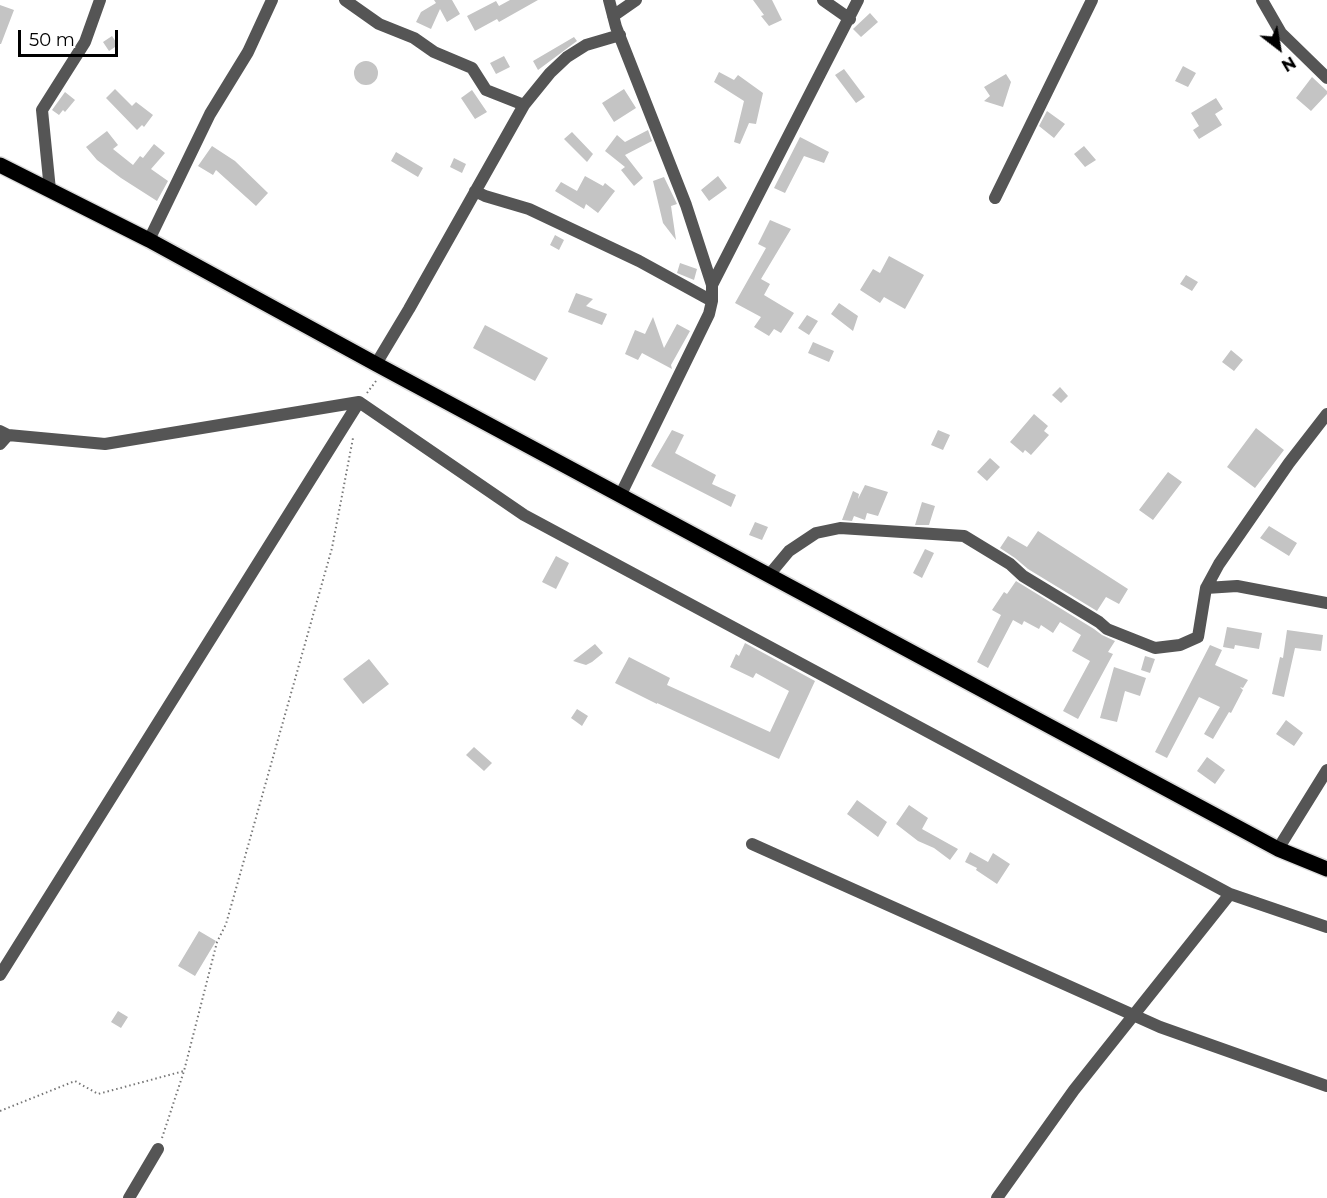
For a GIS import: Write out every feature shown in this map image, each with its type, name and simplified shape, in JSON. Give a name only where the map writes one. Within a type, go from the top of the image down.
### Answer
[{"type":"main road","points":[[0,165],[149,240],[1278,849],[1327,869]]},
{"type":"street","points":[[50,190],[42,110],[85,42],[100,0]]},
{"type":"street","points":[[149,240],[210,114],[248,52],[272,0]]},
{"type":"street","points":[[345,0],[380,24],[414,38],[434,52],[472,68],[486,90],[524,105]]},
{"type":"street","points":[[609,0],[620,35],[686,205],[712,285],[709,314],[621,496]]},
{"type":"street","points":[[613,16],[636,0]]},
{"type":"street","points":[[824,0],[850,19]]},
{"type":"street","points":[[712,285],[858,0]]},
{"type":"street","points":[[995,198],[1092,0]]},
{"type":"street","points":[[1262,0],[1281,33],[1327,78]]},
{"type":"street","points":[[381,367],[410,309],[524,105],[550,73],[567,57],[586,45],[620,35]]},
{"type":"street","points":[[475,191],[484,196],[530,209],[639,261],[712,302]]},
{"type":"street","points":[[0,975],[359,402]]},
{"type":"street","points":[[3,437],[105,444],[359,402],[524,515],[1230,894],[1327,927]]},
{"type":"street","points":[[769,575],[789,550],[816,533],[840,528],[964,536],[1107,629],[1155,648],[1180,645],[1198,637],[1206,588],[1219,564],[1289,463],[1327,414]]},
{"type":"street","points":[[1206,588],[1238,586],[1327,603]]},
{"type":"street","points":[[1278,849],[1327,770]]},
{"type":"street","points":[[752,844],[1160,1027],[1327,1086]]},
{"type":"street","points":[[997,1198],[1074,1090],[1230,894]]},
{"type":"street","points":[[129,1198],[158,1149]]},
{"type":"path","points":[[359,402],[381,367]]},
{"type":"path","points":[[158,1149],[184,1071],[217,942],[226,924],[332,548],[353,436]]},
{"type":"path","points":[[0,1111],[75,1082],[98,1094],[184,1071]]},
{"type":"building","points":[[434,0],[452,0],[460,14],[447,22],[440,9],[431,29],[416,22],[421,12],[436,3]]},
{"type":"building","points":[[510,0],[538,0],[499,22],[497,19],[475,31],[467,16],[496,1],[499,6]]},
{"type":"building","points":[[753,0],[772,0],[782,20],[769,26]]},
{"type":"building","points":[[0,5],[14,10],[1,44],[0,44]]},
{"type":"building","points":[[870,13],[878,22],[861,37],[853,29]]},
{"type":"building","points":[[112,36],[118,45],[109,51],[103,42]]},
{"type":"building","points":[[574,37],[577,41],[538,70],[533,61]]},
{"type":"building","points":[[504,56],[510,67],[496,74],[490,63]]},
{"type":"building","points":[[366,61],[375,64],[378,73],[375,82],[366,85],[357,82],[354,73],[357,64]]},
{"type":"building","points":[[1183,66],[1196,73],[1188,87],[1175,81]]},
{"type":"building","points":[[844,69],[865,97],[856,103],[835,75]]},
{"type":"building","points":[[719,72],[734,80],[738,75],[763,93],[756,124],[749,123],[740,144],[734,142],[744,101],[714,82]]},
{"type":"building","points":[[1006,74],[1011,82],[1003,107],[984,101],[990,96],[984,87]]},
{"type":"building","points":[[1312,77],[1327,91],[1327,94],[1311,111],[1296,98]]},
{"type":"building","points":[[115,89],[132,106],[136,102],[153,115],[144,127],[142,125],[137,130],[106,98]]},
{"type":"building","points":[[624,89],[636,108],[614,122],[602,103]]},
{"type":"building","points":[[472,90],[487,112],[475,119],[461,98]]},
{"type":"building","points":[[65,92],[75,100],[65,112],[63,110],[59,115],[52,110]]},
{"type":"building","points":[[1216,98],[1223,109],[1215,114],[1222,125],[1199,139],[1193,130],[1199,126],[1191,113]]},
{"type":"building","points":[[1047,111],[1065,124],[1054,138],[1039,126]]},
{"type":"building","points":[[648,130],[652,141],[625,155],[643,178],[634,186],[621,170],[625,167],[605,151],[617,135],[625,142]]},
{"type":"building","points":[[107,131],[118,145],[113,149],[133,165],[140,156],[143,158],[154,144],[165,153],[151,169],[168,181],[157,201],[97,160],[86,147]]},
{"type":"building","points":[[572,132],[593,154],[587,162],[564,139]]},
{"type":"building","points":[[800,137],[829,152],[824,163],[804,156],[785,193],[774,188]]},
{"type":"building","points":[[212,146],[235,161],[268,193],[256,206],[216,170],[213,175],[198,166]]},
{"type":"building","points":[[1084,146],[1096,160],[1085,167],[1074,154]]},
{"type":"building","points":[[396,152],[423,168],[418,177],[391,161]]},
{"type":"building","points":[[454,158],[466,164],[462,173],[450,167]]},
{"type":"building","points":[[585,176],[603,186],[605,183],[615,191],[598,213],[586,204],[584,209],[555,191],[561,182],[577,191]]},
{"type":"building","points":[[718,176],[727,188],[709,201],[701,190]]},
{"type":"building","points":[[664,177],[677,204],[671,206],[676,240],[663,223],[653,181]]},
{"type":"building","points":[[770,220],[791,229],[761,279],[770,284],[764,295],[794,313],[781,333],[774,329],[769,336],[754,327],[761,317],[735,303],[766,248],[758,244]]},
{"type":"building","points":[[555,235],[564,240],[559,250],[550,245]]},
{"type":"building","points":[[889,256],[924,275],[905,309],[884,297],[880,303],[860,290],[873,269],[880,273]]},
{"type":"building","points":[[680,263],[697,269],[694,280],[677,273]]},
{"type":"building","points":[[1186,275],[1198,282],[1192,291],[1180,284]]},
{"type":"building","points":[[576,293],[593,299],[586,306],[607,314],[602,325],[568,312]]},
{"type":"building","points":[[839,303],[858,316],[853,331],[831,314]]},
{"type":"building","points":[[807,315],[818,321],[809,335],[798,328]]},
{"type":"building","points":[[653,317],[664,348],[677,324],[690,331],[671,365],[672,369],[642,353],[638,360],[625,354],[635,330],[645,334]]},
{"type":"building","points":[[485,325],[548,358],[535,381],[473,348]]},
{"type":"building","points":[[813,342],[834,351],[829,362],[808,353]]},
{"type":"building","points":[[1231,350],[1243,360],[1234,371],[1222,362]]},
{"type":"building","points":[[1060,387],[1068,396],[1061,403],[1052,395]]},
{"type":"building","points":[[1034,414],[1048,426],[1044,431],[1049,435],[1031,455],[1025,450],[1023,453],[1010,442]]},
{"type":"building","points":[[1256,428],[1284,450],[1255,488],[1227,467]]},
{"type":"building","points":[[672,430],[684,435],[675,453],[716,475],[712,484],[736,495],[731,507],[651,466]]},
{"type":"building","points":[[938,430],[950,435],[943,450],[931,445]]},
{"type":"building","points":[[990,458],[1000,467],[987,481],[977,472]]},
{"type":"building","points":[[1168,472],[1182,482],[1153,520],[1139,510]]},
{"type":"building","points":[[865,485],[888,492],[878,516],[867,513],[865,520],[854,516],[852,521],[842,520],[853,491],[859,494],[858,499]]},
{"type":"building","points":[[922,502],[935,506],[929,525],[915,525]]},
{"type":"building","points":[[755,522],[768,527],[762,540],[749,535]]},
{"type":"building","points":[[1269,526],[1297,543],[1289,556],[1260,538]]},
{"type":"building","points":[[1038,531],[1128,589],[1119,604],[1106,597],[1097,611],[1028,569],[1000,548],[1008,536],[1027,547]]},
{"type":"building","points":[[925,549],[934,553],[922,578],[913,573]]},
{"type":"building","points":[[556,556],[569,563],[556,589],[542,582]]},
{"type":"building","points":[[1016,581],[1115,641],[1108,652],[1113,654],[1078,719],[1063,711],[1090,661],[1072,651],[1081,635],[1060,622],[1053,633],[1041,625],[1039,629],[1024,621],[1022,625],[1013,620],[988,668],[977,662],[1001,615],[992,610],[1004,592],[1007,594]]},
{"type":"building","points":[[1227,627],[1262,633],[1259,649],[1235,645],[1234,649],[1223,647]]},
{"type":"building","points":[[1287,630],[1323,635],[1321,651],[1295,648],[1284,697],[1272,694],[1280,657],[1283,658]]},
{"type":"building","points":[[745,643],[815,681],[779,759],[615,683],[629,657],[670,678],[667,685],[770,732],[789,691],[756,673],[753,678],[730,667],[736,654],[739,656]]},
{"type":"building","points":[[595,644],[603,653],[592,662],[586,665],[573,661]]},
{"type":"building","points":[[1210,645],[1222,650],[1215,665],[1248,680],[1243,688],[1240,687],[1243,690],[1213,739],[1204,734],[1220,707],[1199,697],[1167,758],[1155,752]]},
{"type":"building","points":[[1145,656],[1155,659],[1150,673],[1141,670]]},
{"type":"building","points":[[369,659],[389,684],[363,704],[343,679]]},
{"type":"building","points":[[1114,667],[1146,678],[1140,696],[1125,691],[1117,722],[1100,718]]},
{"type":"building","points":[[577,709],[588,716],[582,726],[571,718]]},
{"type":"building","points":[[1286,720],[1303,733],[1294,746],[1276,734]]},
{"type":"building","points":[[474,747],[492,763],[484,771],[466,755]]},
{"type":"building","points":[[1207,757],[1225,770],[1215,784],[1197,771]]},
{"type":"building","points":[[857,800],[887,822],[878,837],[847,814]]},
{"type":"building","points":[[909,805],[928,818],[922,829],[958,849],[950,860],[934,848],[918,841],[896,824]]},
{"type":"building","points":[[970,852],[988,862],[993,853],[1010,864],[997,884],[976,870],[977,868],[965,862]]},
{"type":"building","points":[[199,931],[216,941],[195,976],[178,966]]},
{"type":"building","points":[[118,1011],[128,1017],[121,1028],[111,1022]]}]
